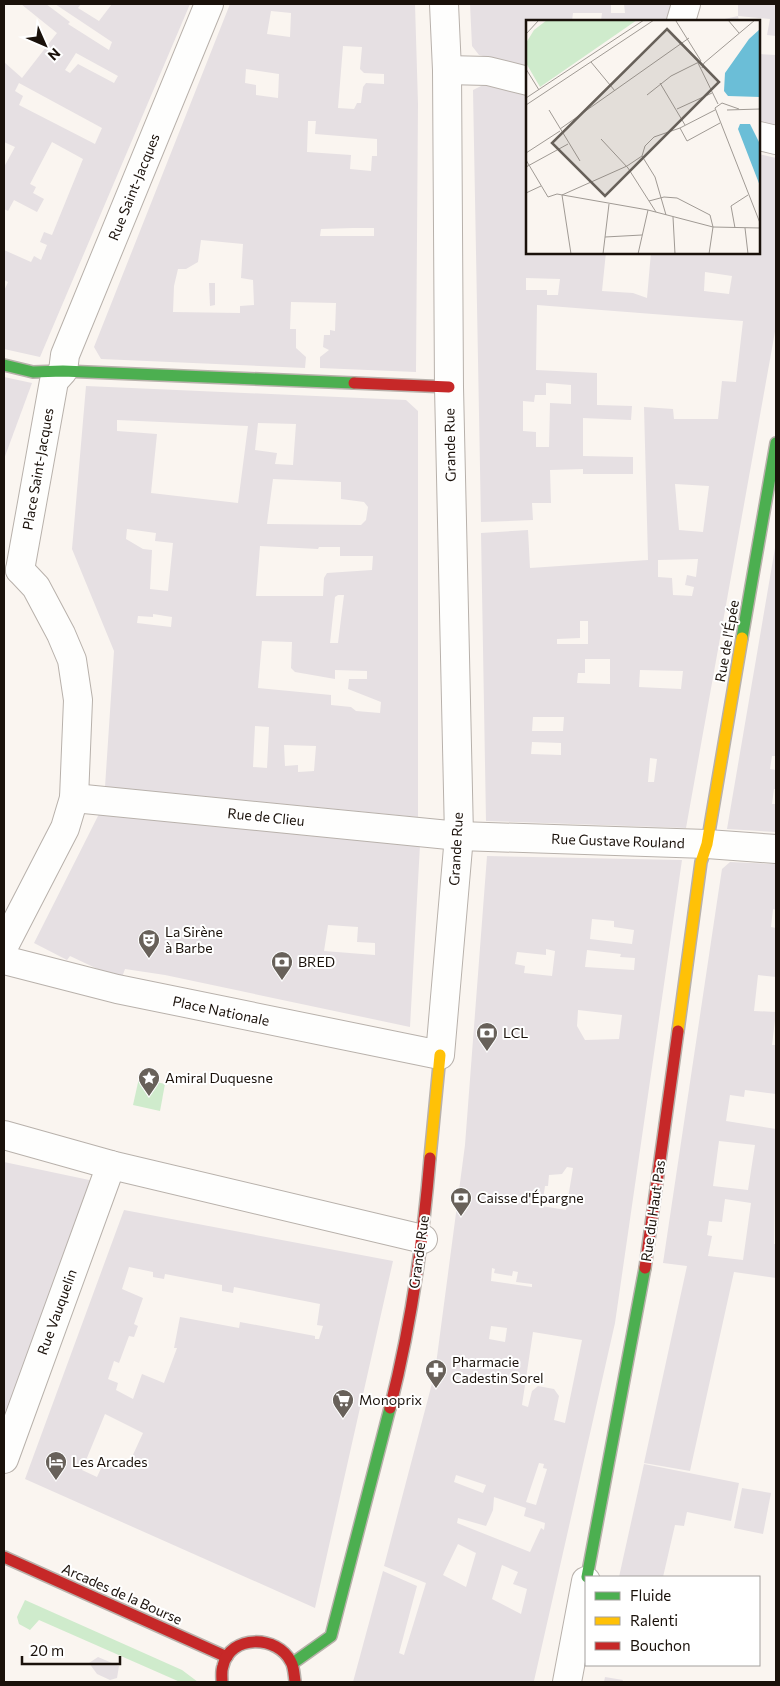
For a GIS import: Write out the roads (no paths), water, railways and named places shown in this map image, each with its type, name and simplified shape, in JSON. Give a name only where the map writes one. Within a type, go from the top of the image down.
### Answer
[{"type":"street","name":"Rue Saint-Jacques","points":[[63,371],[65,355],[209,4]]},
{"type":"street","name":"Grande Rue","points":[[293,1663],[331,1636],[400,1368],[423,1239],[440,1056],[459,836],[449,387],[447,70],[444,4]]},
{"type":"street","points":[[681,20],[686,4]]},
{"type":"street","points":[[447,70],[488,71],[526,80]]},
{"type":"street","points":[[760,136],[776,140]]},
{"type":"street","points":[[4,365],[33,372],[63,371],[449,387]]},
{"type":"street","name":"Place Saint-Jacques","points":[[12,568],[54,381],[63,371]]},
{"type":"street","name":"Rue de l'Épée","points":[[696,843],[776,443]]},
{"type":"street","points":[[4,946],[65,828],[74,798],[78,700],[72,660],[36,586],[12,568]]},
{"type":"street","name":"Rue de Clieu","points":[[74,798],[459,836]]},
{"type":"street","name":"Rue Gustave Rouland","points":[[459,836],[696,843],[776,849]]},
{"type":"street","name":"Rue du Haut Pas","points":[[587,1576],[647,1260],[701,862],[696,843]]},
{"type":"street","name":"Place Nationale","points":[[4,960],[118,989],[440,1056]]},
{"type":"street","points":[[4,1135],[111,1165],[423,1239]]},
{"type":"street","name":"Rue Vauquelin","points":[[4,1459],[111,1165]]},
{"type":"street","name":"Arcades de la Bourse","points":[[4,1557],[227,1657]]},
{"type":"street","points":[[567,1682],[585,1586]]},
{"type":"street","points":[[222,1682],[223,1667],[227,1657],[243,1643],[254,1640],[267,1641],[286,1653],[293,1663],[295,1682]]},
{"type":"place","name":"La Sirène à Barbe","points":[[149,959]]},
{"type":"place","name":"BRED","points":[[282,981]]},
{"type":"place","name":"LCL","points":[[487,1052]]},
{"type":"place","name":"Amiral Duquesne","points":[[149,1097]]},
{"type":"place","name":"Caisse d'Épargne","points":[[461,1217]]},
{"type":"place","name":"Pharmacie Cadestin Sorel","points":[[436,1389]]},
{"type":"place","name":"Monoprix","points":[[343,1419]]},
{"type":"place","name":"Les Arcades","points":[[56,1481]]}]
